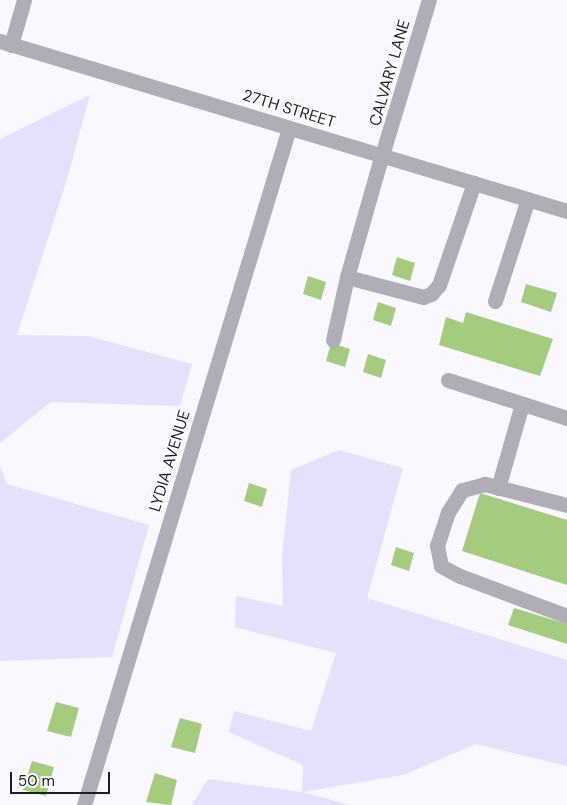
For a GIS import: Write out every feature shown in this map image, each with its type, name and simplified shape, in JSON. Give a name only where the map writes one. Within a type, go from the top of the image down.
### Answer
[{"type":"street","points":[[6,43],[24,0]]},
{"type":"street","name":"CALVARY LANE","points":[[333,340],[347,277],[429,0]]},
{"type":"street","name":"27TH STREET","points":[[6,43],[567,211]]},
{"type":"street","name":"LYDIA AVENUE","points":[[84,805],[289,128]]},
{"type":"street","points":[[347,277],[422,297],[431,294],[439,285],[474,183]]},
{"type":"street","points":[[495,301],[528,199]]},
{"type":"street","points":[[448,380],[567,418]]},
{"type":"street","points":[[498,488],[522,404]]},
{"type":"street","points":[[567,505],[486,484],[462,490],[448,512],[437,545],[441,566],[567,616]]},
{"type":"shaded area","points":[[90,95],[68,176],[17,335],[88,336],[192,364],[180,406],[51,402],[0,443],[0,139]]},
{"type":"shaded area","points":[[339,450],[403,468],[367,598],[567,660],[567,766],[476,744],[403,775],[303,792],[350,805],[192,805],[208,779],[302,792],[303,765],[229,732],[234,711],[311,731],[336,653],[235,627],[236,596],[283,606],[282,556],[291,470]]},
{"type":"shaded area","points":[[0,466],[7,484],[149,525],[112,657],[0,661]]},
{"type":"building","points":[[397,257],[415,263],[410,281],[392,275]]},
{"type":"building","points":[[308,276],[326,282],[321,300],[303,294]]},
{"type":"building","points":[[526,284],[557,293],[551,312],[521,302]]},
{"type":"building","points":[[378,302],[396,308],[391,326],[373,320]]},
{"type":"building","points":[[466,312],[553,339],[540,376],[439,345],[446,317],[463,323]]},
{"type":"building","points":[[331,343],[350,349],[345,367],[326,361]]},
{"type":"building","points":[[368,354],[386,360],[381,378],[363,372]]},
{"type":"building","points":[[249,483],[267,489],[262,507],[244,501]]},
{"type":"building","points":[[480,493],[567,520],[567,585],[462,551]]},
{"type":"building","points":[[396,547],[414,553],[409,571],[391,565]]},
{"type":"building","points":[[514,608],[567,624],[567,644],[508,625]]},
{"type":"building","points":[[56,702],[79,708],[71,737],[47,731]]},
{"type":"building","points":[[180,718],[202,724],[195,753],[171,747]]},
{"type":"building","points":[[32,761],[54,767],[46,796],[23,790]]},
{"type":"building","points":[[155,773],[177,780],[171,805],[146,802]]}]
